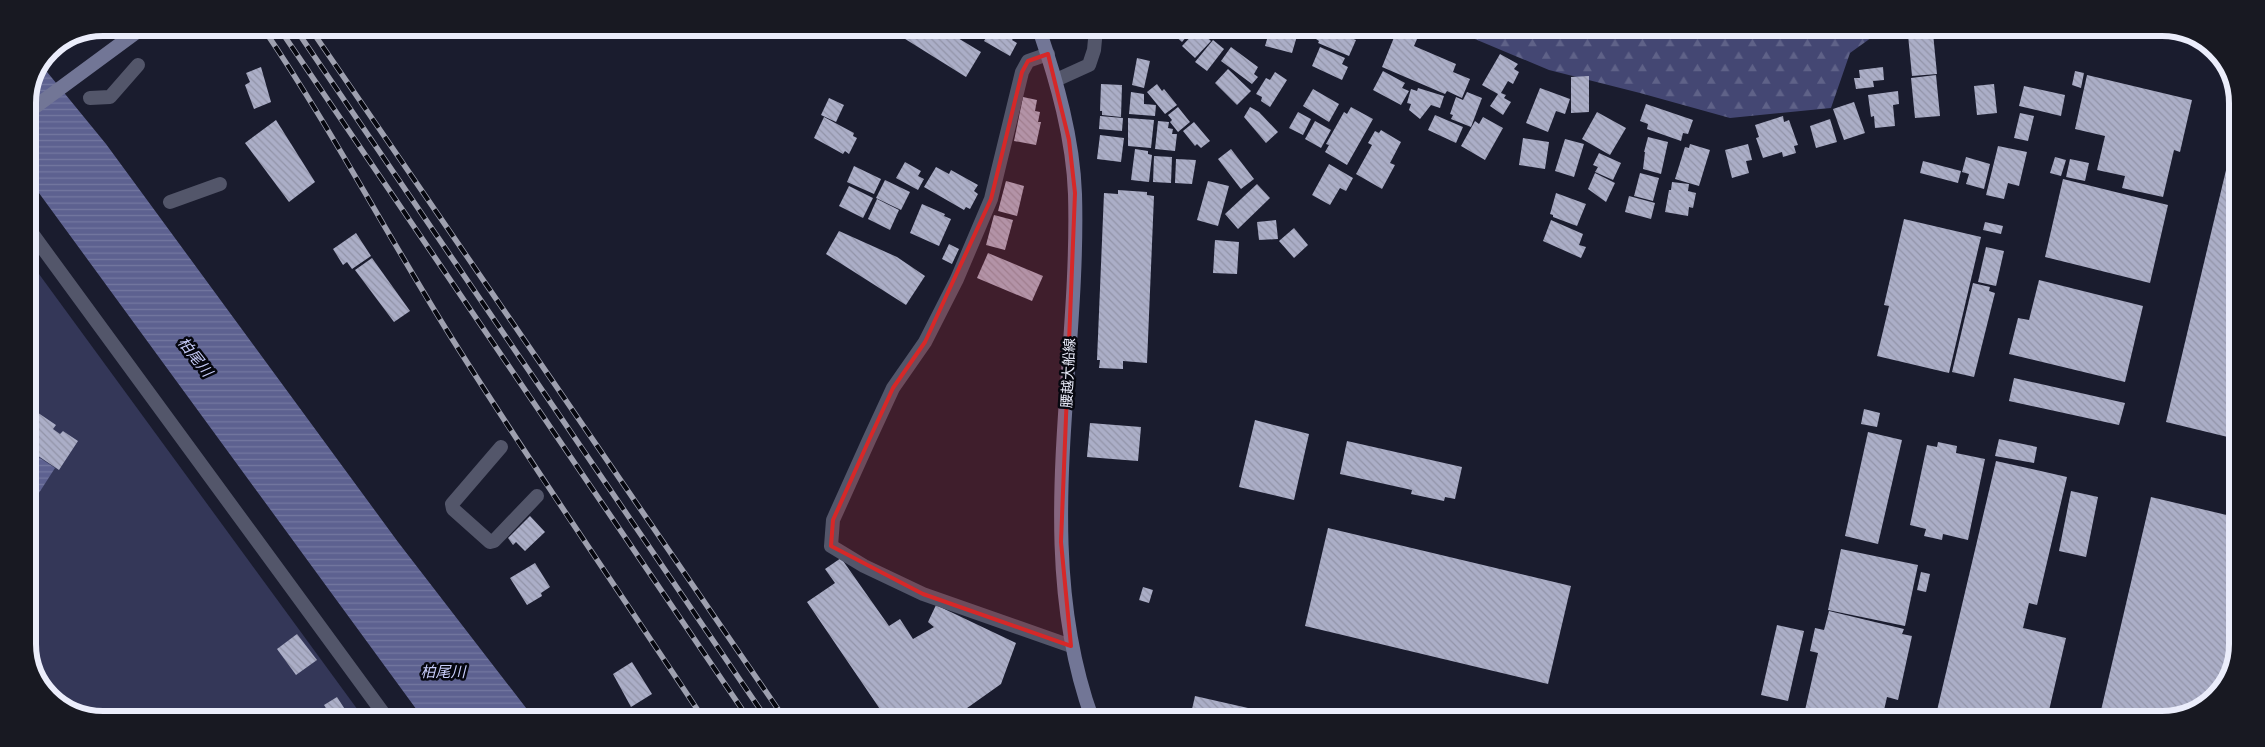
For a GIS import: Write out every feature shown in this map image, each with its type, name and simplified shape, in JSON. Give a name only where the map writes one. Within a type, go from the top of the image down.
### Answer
[{"type":"main road","points":[[36,106],[131,36]]},
{"type":"main road","name":"腰越大船線","points":[[1042,36],[1056,80],[1069,140],[1075,193],[1074,274],[1061,542],[1064,604],[1071,646],[1080,686],[1089,711]]},
{"type":"street","points":[[1056,80],[1088,65],[1094,50],[1095,36]]},
{"type":"street","points":[[1048,54],[1028,61],[1022,72],[990,199],[957,279],[925,342],[893,388],[832,520],[831,546],[864,566],[923,594],[1071,646]]},
{"type":"street","points":[[90,98],[110,98],[138,65]]},
{"type":"street","points":[[170,202],[220,184]]},
{"type":"street","points":[[36,239],[382,711]]},
{"type":"street","points":[[501,447],[452,504],[453,509],[490,542],[494,541],[537,496]]},
{"type":"highlighted area","points":[[1048,54],[1069,140],[1075,193],[1061,542],[1071,646],[923,594],[831,546],[833,520],[869,440],[893,388],[925,342],[991,199],[1022,72],[1028,61]]},
{"type":"green space","points":[[1468,36],[1874,36],[1850,53],[1831,108],[1730,118],[1549,70]]},
{"type":"shaded area","points":[[36,270],[359,711],[104,711],[74,704],[59,694],[50,684],[41,669],[36,648]]},
{"type":"water","name":"柏尾川","points":[[46,70],[106,144],[398,542],[528,711],[418,711],[36,189],[36,104],[41,78]]},
{"type":"water","points":[[36,455],[55,468],[36,498]]},
{"type":"building","points":[[955,36],[981,52],[966,77],[902,37]]},
{"type":"building","points":[[987,36],[1015,36],[1012,40],[1017,43],[1010,56],[984,41]]},
{"type":"building","points":[[1175,36],[1187,36],[1182,42]]},
{"type":"building","points":[[1191,36],[1206,36],[1211,41],[1195,58],[1182,46]]},
{"type":"building","points":[[1268,36],[1297,36],[1292,53],[1265,46]]},
{"type":"building","points":[[1317,36],[1345,36],[1356,40],[1349,56],[1318,43],[1319,41],[1316,39]]},
{"type":"building","points":[[1395,36],[1410,36],[1417,39],[1414,46],[1456,64],[1453,72],[1470,79],[1462,98],[1447,91],[1445,94],[1382,67]]},
{"type":"building","points":[[1908,36],[1933,36],[1937,74],[1912,76]]},
{"type":"building","points":[[1213,40],[1224,49],[1207,71],[1195,62]]},
{"type":"building","points":[[1231,47],[1258,67],[1254,74],[1258,77],[1252,84],[1221,61]]},
{"type":"building","points":[[1320,47],[1345,58],[1342,64],[1348,67],[1342,80],[1312,66]]},
{"type":"building","points":[[1500,54],[1518,64],[1514,69],[1519,72],[1513,84],[1508,81],[1501,93],[1506,95],[1504,98],[1511,102],[1503,115],[1490,106],[1498,94],[1482,85]]},
{"type":"building","points":[[1137,58],[1150,61],[1144,88],[1132,85]]},
{"type":"building","points":[[261,67],[271,102],[254,109],[245,85],[250,82],[246,73]]},
{"type":"building","points":[[1883,67],[1884,80],[1873,81],[1874,87],[1856,89],[1854,78],[1860,78],[1859,70]]},
{"type":"building","points":[[1228,69],[1251,91],[1237,105],[1215,83]]},
{"type":"building","points":[[1383,71],[1405,83],[1402,88],[1409,91],[1401,105],[1373,90]]},
{"type":"building","points":[[2075,71],[2084,73],[2081,88],[2072,85]]},
{"type":"building","points":[[1275,72],[1287,80],[1270,107],[1261,101],[1262,97],[1256,94],[1266,78],[1270,80]]},
{"type":"building","points":[[1936,75],[1940,116],[1915,118],[1911,78]]},
{"type":"building","points":[[2087,75],[2192,100],[2180,152],[2174,150],[2163,197],[2122,188],[2125,176],[2097,170],[2105,136],[2075,129]]},
{"type":"building","points":[[1589,76],[1589,112],[1571,113],[1571,77]]},
{"type":"building","points":[[1101,84],[1122,85],[1121,117],[1102,115],[1102,111],[1100,111]]},
{"type":"building","points":[[1157,84],[1162,91],[1164,89],[1177,105],[1165,114],[1147,92]]},
{"type":"building","points":[[1994,84],[1997,113],[1977,115],[1974,86]]},
{"type":"building","points":[[2024,86],[2065,95],[2061,116],[2019,106]]},
{"type":"building","points":[[1418,88],[1444,96],[1440,108],[1431,105],[1420,119],[1409,110],[1411,104],[1407,103],[1411,89],[1417,91]]},
{"type":"building","points":[[1540,88],[1570,99],[1565,114],[1556,111],[1548,132],[1526,123]]},
{"type":"building","points":[[1313,89],[1339,104],[1329,122],[1303,106]]},
{"type":"building","points":[[1898,91],[1899,104],[1893,105],[1895,126],[1875,128],[1874,116],[1871,117],[1868,95]]},
{"type":"building","points":[[1131,92],[1144,94],[1144,104],[1156,105],[1155,116],[1129,114]]},
{"type":"building","points":[[1467,92],[1482,98],[1471,127],[1451,119],[1453,115],[1450,114],[1456,97],[1463,100]]},
{"type":"building","points":[[1023,97],[1037,100],[1035,111],[1040,112],[1038,122],[1041,122],[1036,145],[1014,141]]},
{"type":"building","points":[[829,98],[844,105],[836,122],[821,115]]},
{"type":"building","points":[[1854,102],[1865,133],[1844,140],[1833,109]]},
{"type":"building","points":[[1646,104],[1693,120],[1688,134],[1683,133],[1681,141],[1647,129],[1648,124],[1640,121]]},
{"type":"building","points":[[1178,107],[1190,122],[1178,132],[1170,122],[1172,120],[1168,115]]},
{"type":"building","points":[[1250,107],[1259,112],[1278,132],[1266,143],[1244,117]]},
{"type":"building","points":[[1351,107],[1373,119],[1347,165],[1325,152],[1329,145],[1326,144],[1344,112],[1347,114]]},
{"type":"building","points":[[1298,112],[1311,119],[1303,135],[1289,128]]},
{"type":"building","points":[[1597,112],[1626,128],[1610,155],[1582,139]]},
{"type":"building","points":[[2020,113],[2034,116],[2028,141],[2014,138]]},
{"type":"building","points":[[1435,115],[1463,127],[1456,143],[1428,130]]},
{"type":"building","points":[[1100,116],[1123,118],[1122,131],[1099,129]]},
{"type":"building","points":[[1783,116],[1784,122],[1789,120],[1798,145],[1794,146],[1796,153],[1783,157],[1782,152],[1763,158],[1756,138],[1759,137],[1755,125]]},
{"type":"building","points":[[824,117],[854,133],[853,136],[857,138],[849,154],[845,151],[843,154],[814,138]]},
{"type":"building","points":[[1483,117],[1503,128],[1485,160],[1461,146],[1475,121],[1479,124]]},
{"type":"building","points":[[1128,118],[1154,120],[1151,148],[1128,146]]},
{"type":"building","points":[[1830,119],[1837,142],[1816,148],[1810,126]]},
{"type":"building","points":[[276,120],[315,182],[289,202],[245,143]]},
{"type":"building","points":[[1158,121],[1169,122],[1168,128],[1173,129],[1172,134],[1177,134],[1175,151],[1155,149]]},
{"type":"building","points":[[1315,121],[1331,130],[1321,148],[1305,139]]},
{"type":"building","points":[[1194,122],[1210,141],[1201,148],[1197,144],[1195,146],[1183,131]]},
{"type":"building","points":[[1381,130],[1401,142],[1390,163],[1395,165],[1382,189],[1356,174],[1372,145],[1368,143],[1375,131],[1379,133]]},
{"type":"building","points":[[1100,135],[1124,138],[1121,162],[1097,159]]},
{"type":"building","points":[[1648,137],[1668,142],[1661,174],[1643,169],[1644,152]]},
{"type":"building","points":[[1523,138],[1549,142],[1545,169],[1519,165]]},
{"type":"building","points":[[1565,139],[1584,144],[1574,177],[1555,171]]},
{"type":"building","points":[[1690,144],[1710,150],[1699,186],[1675,179],[1685,147],[1689,148]]},
{"type":"building","points":[[1748,144],[1752,160],[1746,161],[1749,173],[1732,178],[1725,150]]},
{"type":"building","points":[[1998,146],[2027,152],[2019,186],[2008,183],[2004,199],[1986,195]]},
{"type":"building","points":[[1135,149],[1148,151],[1148,154],[1152,155],[1149,182],[1131,180]]},
{"type":"building","points":[[1231,149],[1254,179],[1241,189],[1218,159]]},
{"type":"building","points":[[1599,153],[1621,163],[1613,180],[1595,172],[1598,167],[1593,165]]},
{"type":"building","points":[[1154,156],[1172,157],[1171,183],[1153,182]]},
{"type":"building","points":[[1966,157],[1990,164],[1984,189],[1966,184],[1969,174],[1962,172]]},
{"type":"building","points":[[2055,157],[2066,160],[2061,176],[2050,173]]},
{"type":"building","points":[[2229,158],[2229,437],[2166,422]]},
{"type":"building","points":[[1176,159],[1196,160],[1192,184],[1175,183]]},
{"type":"building","points":[[2070,159],[2089,163],[2085,181],[2066,177]]},
{"type":"building","points":[[1923,161],[1961,171],[1958,183],[1920,173]]},
{"type":"building","points":[[905,162],[921,171],[918,176],[924,179],[918,190],[896,178]]},
{"type":"building","points":[[1329,164],[1353,178],[1346,191],[1340,188],[1330,205],[1312,195]]},
{"type":"building","points":[[854,166],[881,179],[874,194],[847,182]]},
{"type":"building","points":[[936,167],[949,174],[951,170],[978,185],[974,191],[978,194],[970,209],[966,207],[964,210],[924,187]]},
{"type":"building","points":[[1595,173],[1615,183],[1606,202],[1588,189]]},
{"type":"building","points":[[1640,173],[1659,178],[1653,201],[1634,196]]},
{"type":"building","points":[[2063,179],[2168,205],[2150,283],[2045,257]]},
{"type":"building","points":[[885,180],[910,192],[901,210],[876,198]]},
{"type":"building","points":[[1006,181],[1024,186],[1017,216],[998,211]]},
{"type":"building","points":[[1208,181],[1229,186],[1218,226],[1197,220]]},
{"type":"building","points":[[1672,182],[1689,184],[1688,191],[1696,193],[1693,208],[1689,207],[1688,216],[1665,212]]},
{"type":"building","points":[[1257,184],[1270,198],[1238,229],[1225,214]]},
{"type":"building","points":[[849,186],[873,198],[863,218],[839,206]]},
{"type":"building","points":[[1118,190],[1147,192],[1147,195],[1154,196],[1147,363],[1123,361],[1123,369],[1099,368],[1100,360],[1097,360],[1104,193],[1118,194]]},
{"type":"building","points":[[1556,193],[1586,204],[1577,226],[1553,217],[1550,214]]},
{"type":"building","points":[[1629,196],[1655,203],[1651,219],[1625,212]]},
{"type":"building","points":[[877,199],[899,210],[890,230],[868,219]]},
{"type":"building","points":[[922,204],[945,214],[944,216],[951,219],[939,246],[910,233]]},
{"type":"building","points":[[994,215],[1013,220],[1005,250],[986,245]]},
{"type":"building","points":[[1904,219],[1981,237],[1949,373],[1877,356],[1889,306],[1884,305]]},
{"type":"building","points":[[1276,220],[1278,239],[1259,240],[1257,222]]},
{"type":"building","points":[[1551,220],[1583,234],[1579,245],[1586,247],[1581,258],[1543,241]]},
{"type":"building","points":[[1985,222],[2003,226],[2001,234],[1983,230]]},
{"type":"building","points":[[1294,228],[1308,245],[1294,258],[1279,241]]},
{"type":"building","points":[[839,231],[897,257],[925,276],[906,305],[826,254]]},
{"type":"building","points":[[356,233],[371,256],[352,269],[347,262],[343,265],[333,249]]},
{"type":"building","points":[[1215,240],[1239,242],[1237,274],[1213,273]]},
{"type":"building","points":[[949,244],[959,249],[952,264],[942,259]]},
{"type":"building","points":[[1986,247],[2004,251],[1996,286],[1978,282]]},
{"type":"building","points":[[988,253],[1043,276],[1032,301],[977,278]]},
{"type":"building","points":[[372,258],[410,311],[394,322],[355,270]]},
{"type":"building","points":[[2039,280],[2143,306],[2125,382],[2009,354],[2018,318],[2029,320]]},
{"type":"building","points":[[1973,283],[1990,287],[1989,291],[1995,293],[1974,377],[1952,372]]},
{"type":"building","points":[[2014,378],[2125,403],[2119,425],[2009,401]]},
{"type":"building","points":[[1864,409],[1880,413],[1877,427],[1861,424]]},
{"type":"building","points":[[36,411],[56,425],[53,429],[60,434],[63,431],[78,441],[59,470],[36,454]]},
{"type":"building","points":[[1255,420],[1309,434],[1294,500],[1239,487]]},
{"type":"building","points":[[1090,423],[1141,427],[1138,461],[1087,457]]},
{"type":"building","points":[[1868,432],[1902,440],[1878,544],[1845,536]]},
{"type":"building","points":[[1999,439],[2037,447],[2034,463],[1995,456]]},
{"type":"building","points":[[1347,441],[1462,467],[1455,499],[1445,497],[1444,501],[1411,494],[1412,490],[1340,474]]},
{"type":"building","points":[[1938,442],[1957,446],[1956,453],[1985,459],[1968,540],[1943,534],[1942,540],[1924,536],[1926,529],[1910,525],[1927,445],[1937,447]]},
{"type":"building","points":[[1996,461],[2067,477],[2037,605],[2029,603],[2023,628],[2066,638],[2049,711],[1937,711]]},
{"type":"building","points":[[2071,491],[2098,497],[2086,557],[2059,551]]},
{"type":"building","points":[[2151,497],[2229,516],[2229,643],[2224,669],[2217,681],[2202,697],[2183,707],[2161,711],[2101,711]]},
{"type":"building","points":[[530,516],[545,532],[525,551],[516,542],[513,545],[508,538]]},
{"type":"building","points":[[1328,528],[1571,586],[1548,684],[1305,626]]},
{"type":"building","points":[[1841,549],[1918,565],[1905,626],[1828,610]]},
{"type":"building","points":[[841,558],[889,626],[900,619],[913,639],[934,627],[928,622],[936,605],[1016,643],[1001,684],[963,711],[881,711],[807,602],[835,583],[825,569]]},
{"type":"building","points":[[535,563],[550,587],[541,593],[542,596],[527,605],[510,578]]},
{"type":"building","points":[[1921,572],[1930,574],[1926,592],[1917,590]]},
{"type":"building","points":[[1143,587],[1153,590],[1149,603],[1139,600]]},
{"type":"building","points":[[1829,611],[1904,629],[1902,634],[1912,636],[1898,700],[1887,697],[1884,711],[1805,711],[1818,653],[1810,651],[1815,628],[1824,630]]},
{"type":"building","points":[[1777,625],[1804,631],[1788,701],[1761,695]]},
{"type":"building","points":[[297,634],[317,660],[296,675],[277,649]]},
{"type":"building","points":[[632,662],[652,694],[631,707],[613,674]]},
{"type":"building","points":[[1195,696],[1248,708],[1247,711],[1192,711]]},
{"type":"building","points":[[337,697],[346,711],[328,711],[324,705]]},
{"type":"railway","points":[[268,36],[312,104],[427,299],[544,481],[698,711]]},
{"type":"railway","points":[[284,36],[743,711]]},
{"type":"railway","points":[[300,36],[761,711]]},
{"type":"railway","points":[[315,36],[779,711]]}]
